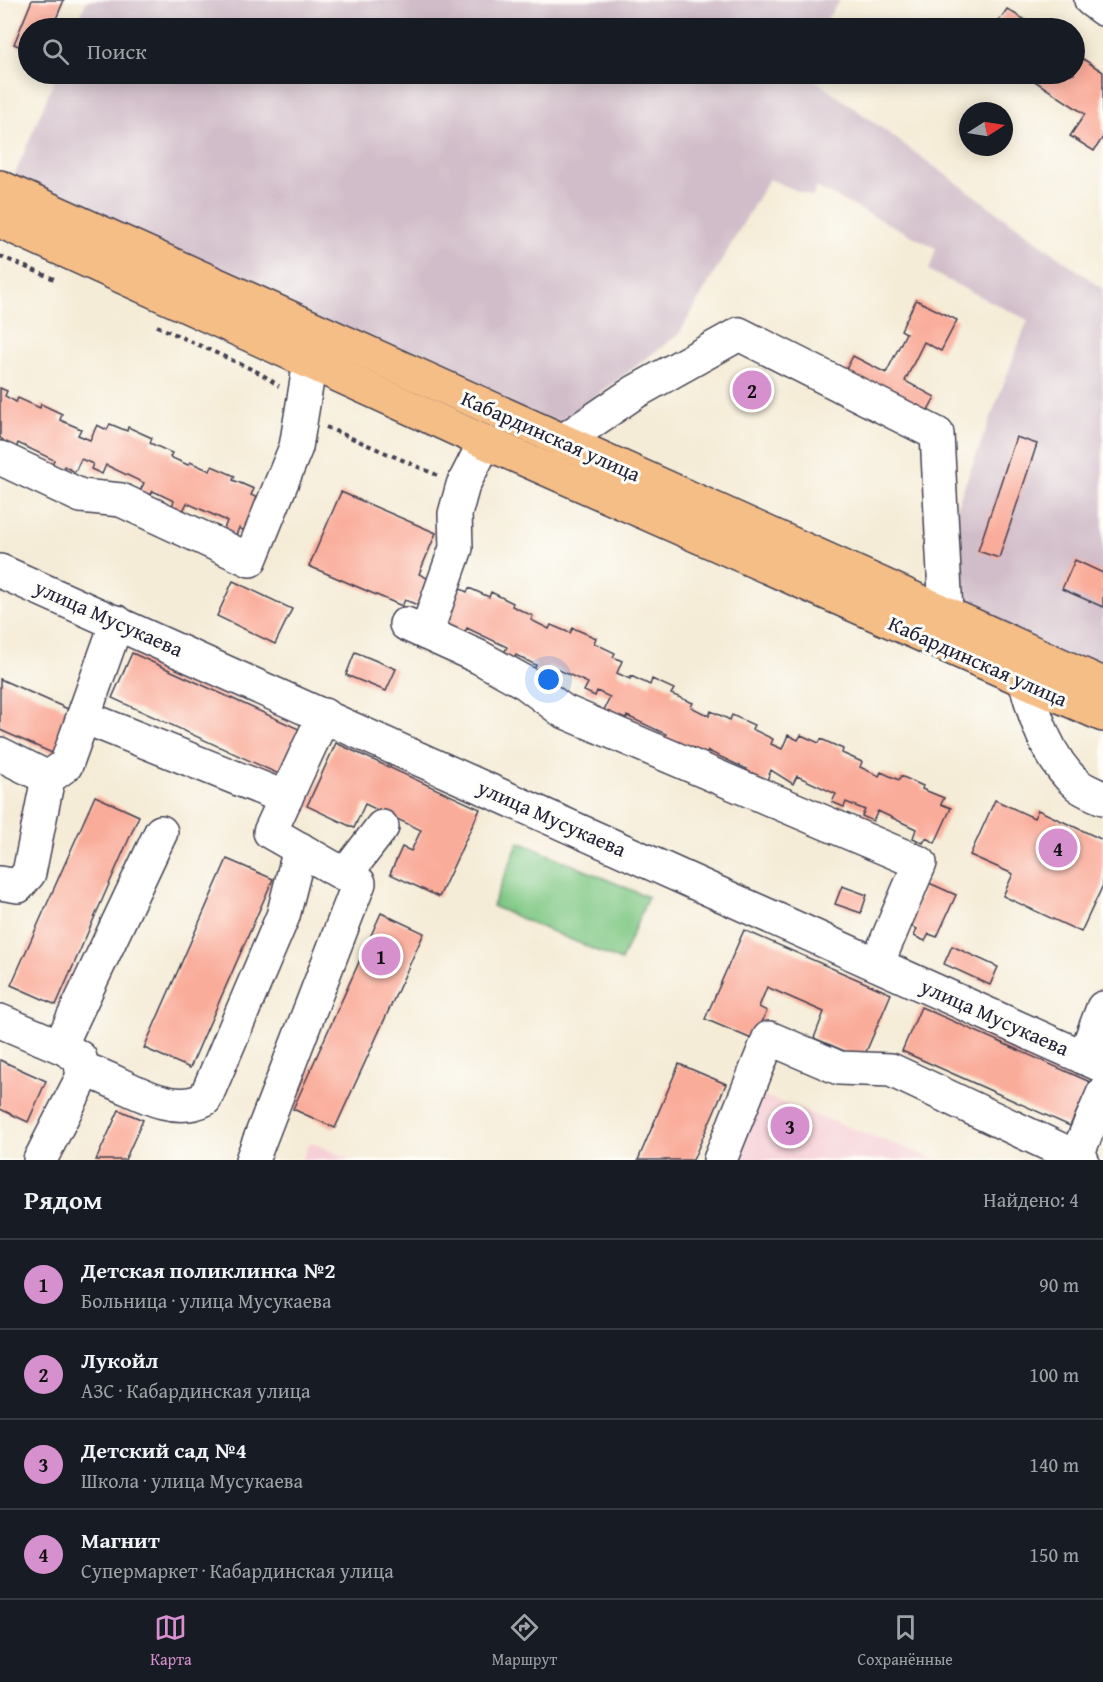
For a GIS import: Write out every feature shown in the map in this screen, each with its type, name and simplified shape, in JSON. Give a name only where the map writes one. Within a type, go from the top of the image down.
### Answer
[{"type":"main road","name":"Кабардинская улица","points":[[0,188],[1103,684]]},
{"type":"main road","name":"Кабардинская улица","points":[[0,221],[485,442],[1103,715]]},
{"type":"street","points":[[1091,0],[1103,9]]},
{"type":"street","points":[[563,441],[634,392],[740,334],[937,434],[946,613]]},
{"type":"street","points":[[0,458],[81,496],[121,500],[250,561],[296,447],[310,362]]},
{"type":"street","points":[[485,442],[463,485],[455,514],[456,548],[416,628],[526,683],[562,711],[920,863],[877,964]]},
{"type":"street","name":"улица Мусукаева","points":[[0,571],[117,621],[1094,1062]]},
{"type":"street","points":[[0,883],[18,886],[29,873],[48,778],[66,765],[117,621]]},
{"type":"street","points":[[1026,682],[1034,714],[1059,764],[1079,786],[1103,798]]},
{"type":"street","points":[[252,1160],[359,883],[270,832],[324,715]]},
{"type":"street","points":[[84,717],[286,798]]},
{"type":"street","points":[[0,754],[48,778]]},
{"type":"street","points":[[345,875],[382,827]]},
{"type":"street","points":[[71,1058],[161,832]]},
{"type":"street","points":[[0,1022],[141,1093],[174,1104],[192,1105],[205,1099],[283,916],[300,849]]},
{"type":"street","points":[[1094,1062],[1103,1008]]},
{"type":"street","points":[[720,1160],[769,1038],[839,1068],[891,1070],[1079,1159],[1103,1094]]},
{"type":"street","points":[[40,1160],[82,1076],[71,1058]]},
{"type":"shaded area","points":[[87,0],[840,0],[828,18],[79,18]]},
{"type":"shaded area","points":[[53,84],[821,84],[1103,289],[1103,684],[8,191]],"holes":[[[769,179],[813,197],[816,187],[936,248],[929,271],[1028,320],[925,589],[607,446],[564,420],[679,334]]]},
{"type":"shaded area","points":[[750,1091],[938,1160],[722,1160]]},
{"type":"shaded area","points":[[310,1142],[352,1160],[302,1160]]},
{"type":"green space","points":[[519,842],[648,897],[621,961],[492,906]]},
{"type":"building","points":[[32,0],[64,0],[56,18],[25,18]]},
{"type":"building","points":[[1007,9],[1022,18],[1001,18]]},
{"type":"building","points":[[18,34],[18,46],[14,44]]},
{"type":"building","points":[[1085,60],[1103,72],[1103,137],[1094,151],[1070,136],[1085,114],[1039,84],[1085,84]]},
{"type":"building","points":[[916,300],[957,320],[941,351],[924,342],[905,381],[935,397],[922,421],[841,379],[853,356],[886,373],[906,333],[901,330]]},
{"type":"building","points":[[0,388],[7,391],[5,396],[16,402],[18,398],[40,408],[41,404],[62,414],[60,420],[81,429],[78,435],[90,440],[97,425],[107,430],[110,424],[127,431],[128,427],[152,438],[150,443],[172,453],[170,457],[188,465],[190,462],[210,471],[212,466],[235,476],[233,480],[254,489],[251,495],[261,500],[247,532],[239,528],[236,535],[224,529],[227,521],[187,503],[183,511],[172,506],[174,501],[153,491],[150,496],[140,491],[144,483],[106,465],[102,474],[91,469],[93,464],[81,459],[75,472],[64,466],[61,474],[50,469],[54,460],[18,443],[15,452],[0,445],[3,440],[0,438]]},
{"type":"building","points":[[1016,437],[1037,444],[999,558],[978,551]]},
{"type":"building","points":[[341,492],[436,533],[419,574],[431,580],[420,606],[405,600],[402,606],[309,566]]},
{"type":"building","points":[[1075,560],[1103,573],[1103,607],[1062,589]]},
{"type":"building","points":[[233,581],[292,609],[275,644],[217,616]]},
{"type":"building","points":[[459,588],[467,592],[469,588],[489,597],[491,592],[513,603],[512,606],[533,616],[531,620],[549,629],[551,625],[570,633],[573,628],[596,638],[594,643],[615,653],[613,657],[622,661],[617,673],[630,679],[631,676],[650,685],[652,679],[674,689],[671,694],[693,703],[691,707],[709,716],[711,711],[730,720],[732,715],[754,725],[752,729],[773,739],[771,744],[782,749],[788,735],[798,740],[801,735],[819,743],[821,739],[843,749],[842,753],[862,762],[860,767],[879,776],[881,772],[899,780],[901,776],[923,786],[922,789],[944,798],[941,804],[951,808],[935,843],[926,838],[923,843],[913,838],[916,829],[878,811],[873,821],[862,816],[865,810],[846,802],[844,807],[832,802],[836,794],[797,776],[793,784],[771,770],[766,783],[743,778],[747,769],[708,751],[704,760],[662,742],[666,734],[627,716],[623,725],[613,720],[616,715],[604,710],[610,697],[597,691],[595,696],[584,691],[588,683],[548,665],[545,674],[534,669],[536,665],[516,655],[514,660],[503,655],[507,647],[467,628],[462,638],[442,623]]},
{"type":"building","points":[[355,652],[396,669],[386,691],[346,675]]},
{"type":"building","points":[[132,653],[301,730],[281,775],[112,698]]},
{"type":"building","points":[[0,679],[77,713],[59,756],[0,730]]},
{"type":"building","points":[[336,743],[480,809],[439,897],[390,874],[402,847],[411,851],[421,830],[365,804],[354,828],[307,806]]},
{"type":"building","points":[[95,796],[139,816],[56,1005],[11,985]]},
{"type":"building","points":[[995,800],[1034,818],[1038,810],[1103,840],[1103,885],[1081,932],[1003,896],[1013,874],[970,855]]},
{"type":"building","points":[[227,859],[273,879],[190,1068],[144,1048]]},
{"type":"building","points":[[927,882],[956,895],[937,937],[929,934],[925,941],[914,936],[917,929],[908,925]]},
{"type":"building","points":[[842,886],[867,895],[861,913],[835,904]]},
{"type":"building","points":[[381,913],[424,933],[335,1128],[293,1109]]},
{"type":"building","points":[[744,930],[891,994],[863,1059],[814,1038],[824,1012],[767,987],[759,1007],[767,1011],[754,1040],[705,1019]]},
{"type":"building","points":[[952,946],[998,967],[990,985],[944,964]]},
{"type":"building","points":[[921,1007],[1090,1082],[1070,1126],[902,1051]]},
{"type":"building","points":[[0,1060],[46,1081],[28,1122],[0,1109]]},
{"type":"building","points":[[679,1064],[726,1084],[693,1160],[638,1160]]},
{"type":"building","points":[[119,1110],[143,1120],[125,1160],[96,1160]]},
{"type":"place","name":"Лукойл","points":[[752,390]]},
{"type":"place","name":"Магнит","points":[[1058,848]]},
{"type":"place","name":"Детская поликлинка №2","points":[[381,956]]},
{"type":"place","name":"Детский сад №4","points":[[790,1126]]}]
